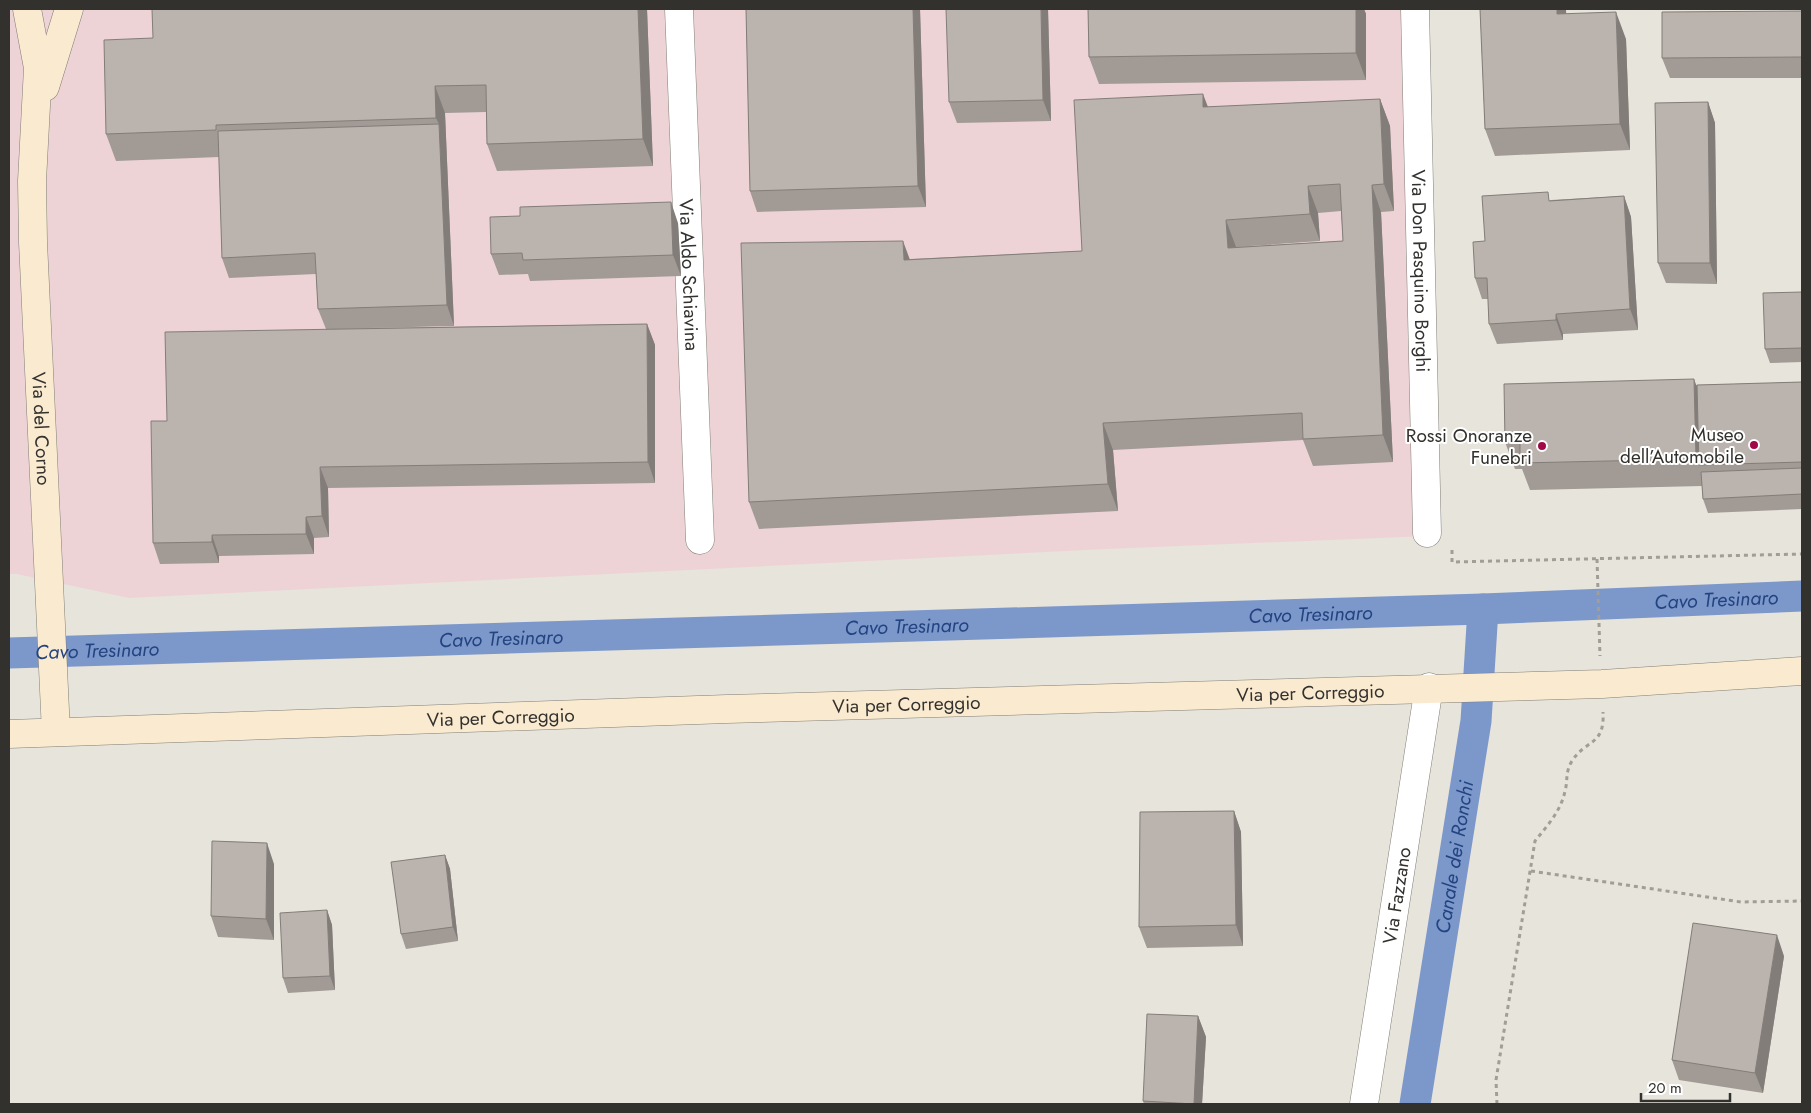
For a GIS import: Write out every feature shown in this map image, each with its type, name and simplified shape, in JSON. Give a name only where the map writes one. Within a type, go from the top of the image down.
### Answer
[{"type":"street","name":"Via del Corno","points":[[27,9],[38,68],[32,181],[33,242],[37,369],[52,614],[53,693],[56,732]]},
{"type":"street","name":"Via del Corno","points":[[36,125],[56,45],[69,9]]},
{"type":"street","name":"Via Aldo Schiavina","points":[[679,9],[700,540]]},
{"type":"street","name":"Via Don Pasquino Borghi","points":[[1415,9],[1428,533]]},
{"type":"street","name":"Via per Correggio","points":[[9,734],[1442,687],[1602,684],[1802,671]]},
{"type":"street","name":"Via Fazzano","points":[[1364,1104],[1442,687]]},
{"type":"path","points":[[1452,562],[1802,554]]},
{"type":"path","points":[[1597,559],[1600,659]]},
{"type":"path","points":[[1497,1104],[1496,1080],[1536,841],[1558,812],[1566,790],[1566,774],[1572,761],[1600,736],[1604,727],[1603,707]]},
{"type":"path","points":[[1531,871],[1741,902],[1802,901]]},
{"type":"shaded area","points":[[9,9],[1424,9],[1428,536],[1106,549],[129,598],[17,574],[9,574]]},
{"type":"building","points":[[152,9],[638,9],[643,139],[487,144],[486,85],[435,86],[436,118],[216,125],[216,130],[106,134],[104,40],[153,38]]},
{"type":"building","points":[[746,9],[913,9],[918,186],[750,191]]},
{"type":"building","points":[[946,9],[1041,9],[1043,100],[949,102]]},
{"type":"building","points":[[1088,9],[1356,9],[1356,53],[1089,57]]},
{"type":"building","points":[[1480,9],[1557,9],[1557,14],[1616,12],[1620,124],[1485,129]]},
{"type":"building","points":[[1802,11],[1802,57],[1662,58],[1662,12]]},
{"type":"building","points":[[1203,94],[1203,107],[1380,99],[1384,184],[1372,185],[1383,435],[1303,439],[1302,413],[1103,423],[1108,484],[749,502],[741,243],[903,241],[904,260],[1082,251],[1074,100]],"holes":[[[1340,184],[1343,241],[1228,248],[1226,220],[1310,214],[1308,186]]]},
{"type":"building","points":[[1708,102],[1710,263],[1658,263],[1655,103]]},
{"type":"building","points":[[439,124],[447,305],[318,309],[315,253],[222,258],[218,131]]},
{"type":"building","points":[[1548,192],[1549,201],[1624,196],[1630,309],[1556,314],[1556,320],[1489,324],[1487,278],[1475,278],[1473,242],[1485,241],[1482,196]]},
{"type":"building","points":[[671,202],[673,255],[523,260],[522,253],[491,254],[490,217],[520,216],[520,207]]},
{"type":"building","points":[[1802,292],[1802,348],[1765,349],[1763,293]]},
{"type":"building","points":[[647,324],[648,462],[320,467],[322,516],[306,517],[306,534],[212,535],[212,542],[153,543],[151,421],[167,421],[165,332]]},
{"type":"building","points":[[1694,379],[1696,459],[1520,463],[1520,442],[1505,442],[1504,384]]},
{"type":"building","name":"Museo dell’Automobile","points":[[1802,382],[1802,462],[1699,465],[1697,385]]},
{"type":"building","points":[[1802,468],[1802,494],[1703,499],[1701,472]]},
{"type":"building","points":[[1234,811],[1236,925],[1139,927],[1140,812]]},
{"type":"building","points":[[212,841],[267,843],[266,919],[211,916]]},
{"type":"building","points":[[445,855],[453,927],[401,934],[391,862]]},
{"type":"building","points":[[327,910],[330,976],[283,978],[280,913]]},
{"type":"building","points":[[1693,923],[1777,935],[1755,1073],[1672,1060]]},
{"type":"building","points":[[1147,1014],[1198,1016],[1194,1104],[1143,1101]]},
{"type":"waterway","name":"Cavo Tresinaro","points":[[9,653],[1483,609],[1802,596]]},
{"type":"waterway","name":"Canale dei Ronchi","points":[[1415,1104],[1476,721],[1483,609]]},
{"type":"place","name":"Museo dell’Automobile","points":[[1754,445]]},
{"type":"place","name":"Rossi Onoranze Funebri","points":[[1542,446]]}]
